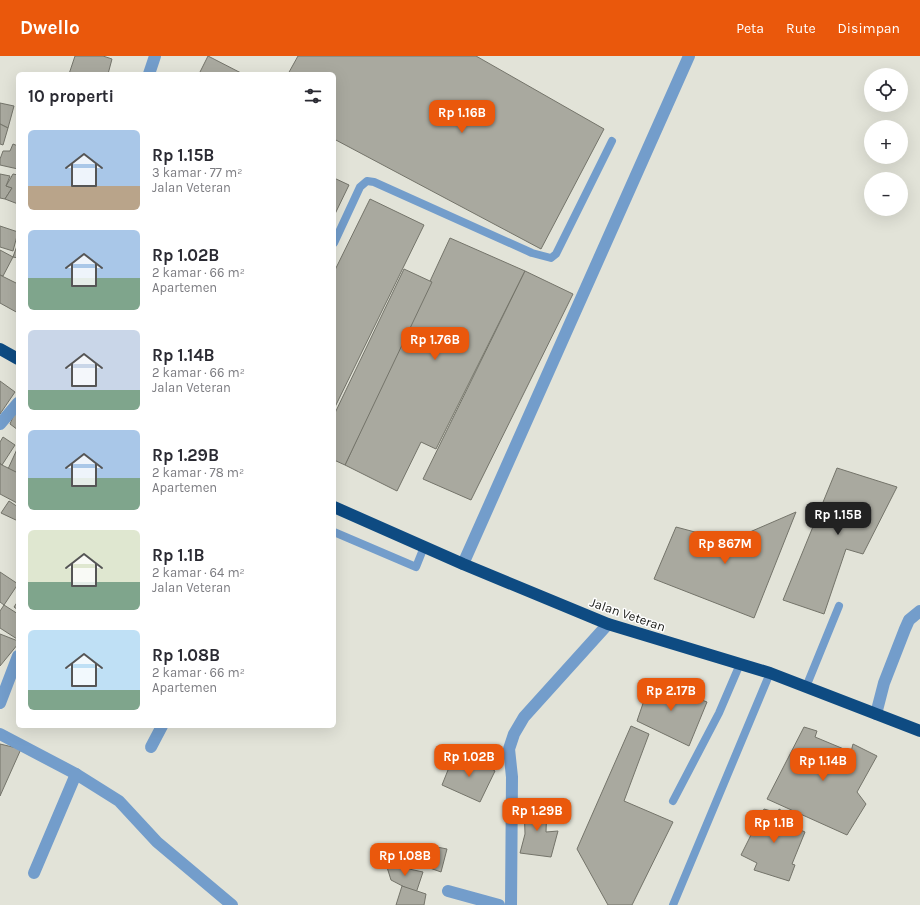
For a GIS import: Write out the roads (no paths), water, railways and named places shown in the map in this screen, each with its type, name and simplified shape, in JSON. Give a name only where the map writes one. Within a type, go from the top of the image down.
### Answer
[{"type":"highway","points":[[0,349],[16,358]]},
{"type":"highway","name":"Jalan Veteran","points":[[336,508],[463,564],[608,624],[770,673],[920,731]]},
{"type":"street","points":[[150,72],[155,56]]},
{"type":"street","points":[[463,564],[689,56]]},
{"type":"street","points":[[0,424],[16,405]]},
{"type":"street","points":[[876,714],[884,683],[905,629],[909,620],[920,611]]},
{"type":"street","points":[[512,905],[512,777],[508,749],[514,734],[524,718],[608,624]]},
{"type":"street","points":[[0,703],[16,661]]},
{"type":"street","points":[[151,747],[161,728]]},
{"type":"street","points":[[0,734],[76,774],[119,801],[157,842],[232,905]]},
{"type":"street","points":[[34,873],[76,774]]},
{"type":"street","points":[[448,891],[499,905]]},
{"type":"lane","points":[[336,239],[360,187],[367,181],[374,182],[532,253],[550,258],[556,254],[612,141]]},
{"type":"lane","points":[[336,533],[416,567],[424,547]]},
{"type":"lane","points":[[806,687],[839,606]]},
{"type":"lane","points":[[673,801],[719,713],[740,664]]},
{"type":"lane","points":[[673,905],[770,673]]}]
